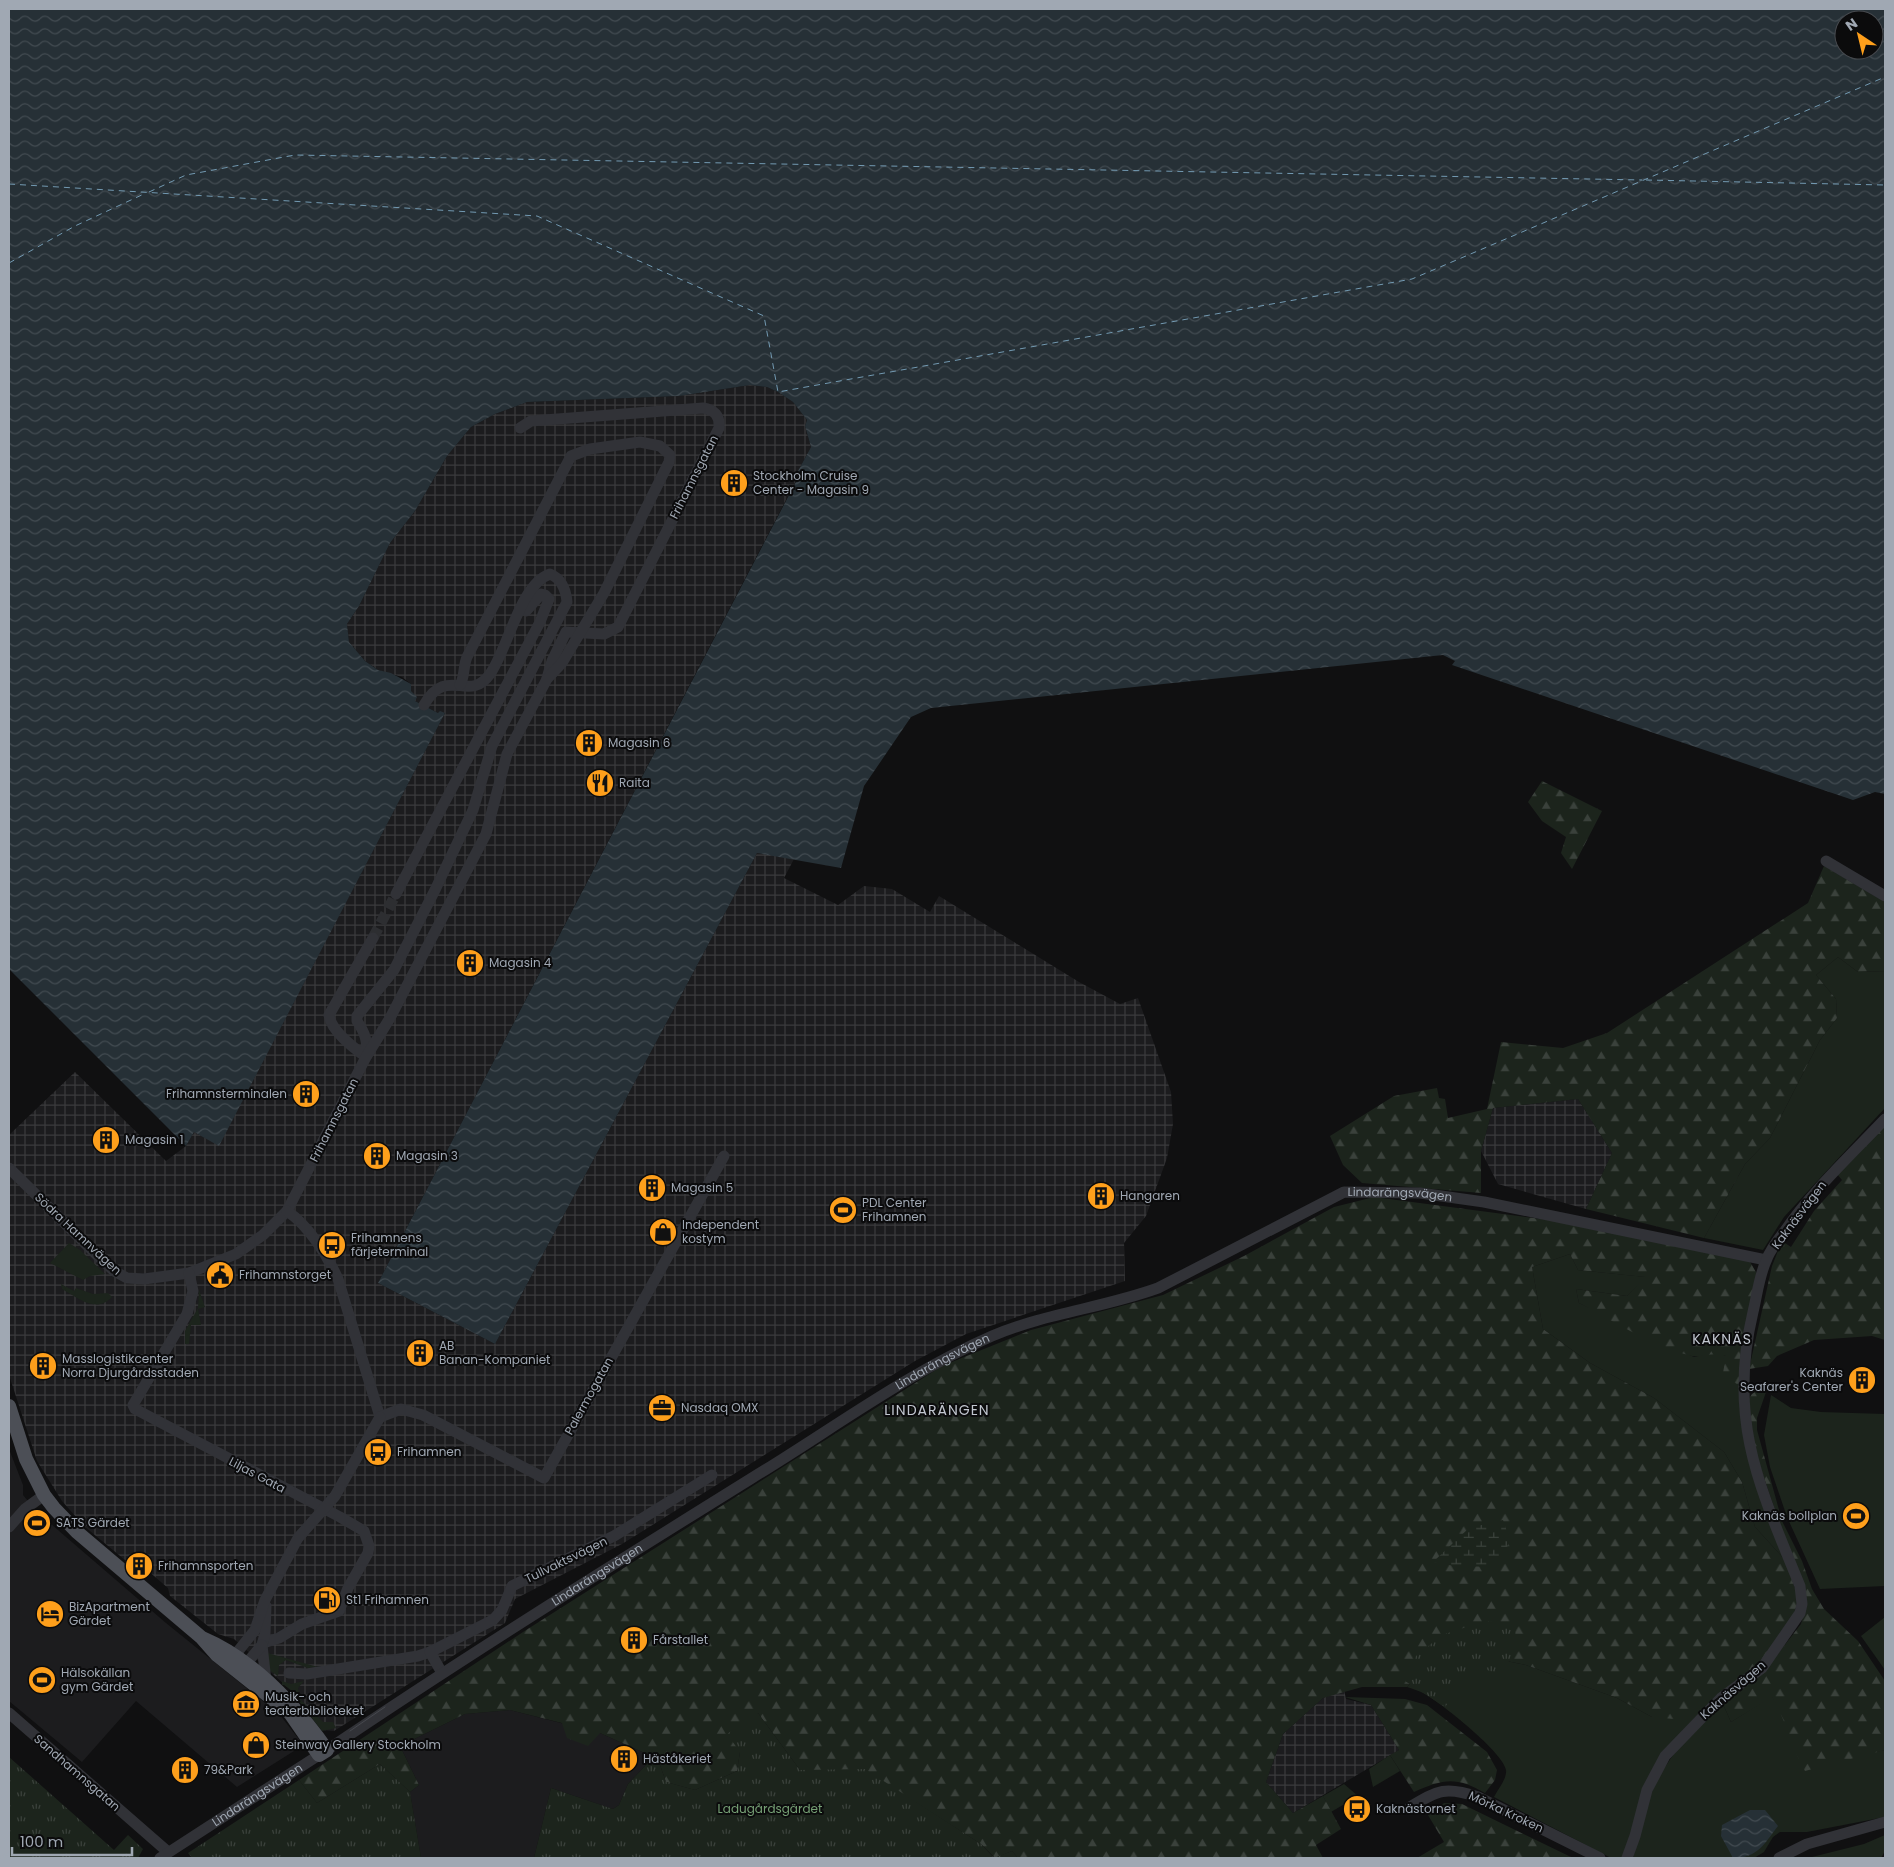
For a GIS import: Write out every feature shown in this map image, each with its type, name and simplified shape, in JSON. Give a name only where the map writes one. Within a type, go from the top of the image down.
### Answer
[{"type":"main road","points":[[9,1406],[26,1459],[44,1494],[77,1532],[202,1638],[237,1664],[290,1714],[323,1753]]},
{"type":"main road","points":[[237,1664],[266,1680],[305,1719],[323,1753]]},
{"type":"street","name":"Frihamnsgatan","points":[[287,1211],[366,1057],[390,1018],[486,834],[507,754],[547,679],[552,661],[566,632],[604,634],[618,627],[719,428],[720,420],[711,409],[703,408],[531,421],[520,428]]},
{"type":"street","name":"Frihamnsgatan","points":[[460,686],[463,681],[463,666],[467,657],[571,456],[581,451],[625,444],[651,444],[666,450],[670,455],[669,462],[604,593],[562,663],[547,679]]},
{"type":"street","points":[[366,1057],[365,1033],[356,1021],[357,1016],[394,970],[473,810],[492,746],[567,602],[564,588],[557,578],[550,574],[536,584],[521,609],[490,674],[483,681],[476,686],[441,686],[431,693],[424,706]]},
{"type":"street","points":[[396,894],[540,622],[549,599],[545,595],[541,594],[536,598],[511,633]]},
{"type":"street","points":[[1826,861],[1885,896]]},
{"type":"street","points":[[366,1057],[340,1033],[330,1020],[329,1015],[373,938]]},
{"type":"street","name":"Kaknäsvägen","points":[[1627,1858],[1647,1790],[1665,1756],[1721,1698],[1762,1668],[1794,1625],[1802,1604],[1800,1586],[1755,1472],[1745,1422],[1742,1379],[1746,1341],[1766,1260],[1812,1194],[1885,1119]]},
{"type":"street","name":"Palermogatan","points":[[380,1417],[401,1409],[423,1415],[544,1478],[724,1156]]},
{"type":"street","name":"Södra Hamnvägen","points":[[9,1168],[80,1239],[120,1275],[144,1279],[189,1272],[236,1254],[263,1235],[287,1211]]},
{"type":"street","name":"Lindarängsvägen","points":[[164,1855],[323,1753],[576,1586],[901,1384],[992,1336],[1053,1314],[1136,1297],[1158,1288],[1344,1192],[1420,1193],[1484,1202],[1766,1260]]},
{"type":"street","points":[[237,1664],[255,1630],[265,1600],[298,1538],[335,1496],[380,1417],[338,1279],[304,1226],[287,1211]]},
{"type":"street","name":"Liljas Gata","points":[[189,1272],[193,1291],[188,1314],[133,1405],[135,1409],[364,1531],[369,1546],[368,1553],[348,1588],[339,1611],[302,1624],[279,1638],[263,1644]]},
{"type":"street","name":"Tullvaktsvägen","points":[[289,1673],[316,1672],[418,1656],[430,1652],[493,1620],[502,1610],[512,1586],[614,1536],[712,1475]]},
{"type":"street","points":[[9,1527],[25,1509],[44,1494]]},
{"type":"street","points":[[265,1600],[266,1620],[263,1644],[266,1680]]},
{"type":"street","points":[[237,1664],[263,1644]]},
{"type":"street","points":[[430,1652],[442,1673]]},
{"type":"street","name":"Sandhamnsgatan","points":[[9,1713],[164,1855]]},
{"type":"street","name":"Mörka Kroken","points":[[1410,1807],[1438,1791],[1459,1790],[1478,1797],[1600,1858]]},
{"type":"street","points":[[1779,1858],[1807,1844],[1885,1822]]},
{"type":"shaded area","name":"Frihamnen","points":[[750,385],[767,387],[793,402],[807,420],[805,426],[811,447],[798,471],[800,473],[378,1283],[495,1344],[757,853],[794,859],[784,878],[838,905],[864,886],[892,889],[930,912],[939,896],[1079,982],[1120,1004],[1138,998],[1171,1092],[1173,1124],[1167,1158],[1146,1216],[1124,1243],[1125,1281],[966,1334],[915,1361],[622,1544],[515,1599],[505,1623],[334,1731],[323,1730],[295,1694],[234,1639],[218,1634],[170,1596],[168,1588],[147,1570],[143,1575],[84,1526],[62,1501],[37,1461],[9,1375],[9,1135],[75,1072],[166,1161],[186,1146],[194,1132],[219,1145],[445,713],[438,713],[415,701],[411,691],[411,684],[402,677],[378,670],[365,661],[349,642],[347,624],[359,606],[390,543],[415,511],[447,456],[471,427],[495,414],[527,402],[679,396]]},
{"type":"shaded area","points":[[1578,1099],[1612,1153],[1586,1209],[1498,1184],[1481,1151],[1493,1108]]},
{"type":"shaded area","points":[[9,1449],[23,1485],[23,1495],[37,1512],[166,1623],[280,1715],[301,1742],[294,1751],[237,1787],[136,1701],[82,1762],[9,1701]]},
{"type":"shaded area","points":[[1344,1690],[1346,1699],[1371,1705],[1399,1750],[1293,1813],[1266,1782],[1283,1734],[1323,1698]]},
{"type":"shaded area","points":[[510,1710],[600,1733],[649,1755],[647,1764],[628,1784],[619,1805],[613,1809],[551,1788],[534,1858],[421,1858],[410,1792],[419,1785],[400,1746],[465,1714]]},
{"type":"green space","points":[[1542,781],[1602,811],[1572,869],[1561,853],[1566,837],[1542,821],[1528,802]]},
{"type":"green space","points":[[1824,866],[1885,902],[1885,971],[1858,972],[1838,957],[1816,975],[1836,999],[1837,1018],[1820,1040],[1770,1138],[1745,1164],[1704,1238],[1586,1209],[1612,1153],[1578,1099],[1493,1108],[1481,1151],[1481,1193],[1362,1183],[1343,1165],[1330,1136],[1394,1096],[1437,1088],[1439,1098],[1445,1099],[1448,1118],[1487,1109],[1501,1042],[1563,1048],[1607,1033],[1808,903]]},
{"type":"green space","points":[[1838,957],[1858,972],[1885,971],[1885,1108],[1784,1217],[1763,1250],[1704,1238],[1745,1164],[1770,1138],[1820,1040],[1837,1018],[1836,999],[1816,975]]},
{"type":"green space","points":[[1885,1126],[1885,1340],[1872,1336],[1814,1340],[1777,1356],[1768,1366],[1749,1369],[1772,1266],[1782,1241],[1791,1247],[1814,1211],[1842,1180],[1837,1174]]},
{"type":"green space","points":[[1374,1197],[1563,1222],[1749,1260],[1757,1274],[1739,1386],[1723,1373],[1726,1356],[1716,1354],[1692,1356],[1677,1352],[1634,1333],[1579,1303],[1576,1289],[1627,1296],[1645,1277],[1578,1270],[1570,1254],[1532,1267],[1543,1329],[1590,1363],[1654,1398],[1724,1452],[1742,1482],[1755,1527],[1785,1560],[1799,1599],[1791,1622],[1759,1667],[1704,1710],[1674,1719],[1652,1717],[1617,1698],[1526,1665],[1468,1653],[1435,1659],[1407,1687],[1362,1687],[1323,1698],[1283,1734],[1266,1782],[1293,1813],[1323,1796],[1341,1829],[1316,1845],[1323,1858],[1018,1858],[1012,1851],[995,1858],[981,1844],[865,1770],[800,1770],[758,1713],[740,1752],[737,1771],[695,1790],[666,1782],[660,1765],[649,1755],[600,1733],[588,1746],[567,1738],[562,1723],[510,1710],[465,1714],[400,1746],[419,1785],[410,1792],[380,1764],[317,1803],[299,1780],[523,1632],[942,1366],[1031,1330],[1163,1295],[1244,1256],[1334,1207]]},
{"type":"green space","points":[[69,1243],[80,1250],[105,1274],[90,1276],[83,1280],[50,1263]]},
{"type":"green space","points":[[1570,1254],[1578,1270],[1646,1277],[1627,1296],[1576,1289],[1579,1303],[1694,1357],[1716,1352],[1726,1356],[1739,1386],[1785,1560],[1755,1527],[1742,1482],[1724,1452],[1654,1398],[1590,1363],[1543,1329],[1532,1267]]},
{"type":"green space","points":[[61,1284],[74,1291],[76,1288],[93,1294],[108,1293],[112,1297],[100,1304],[87,1303],[62,1289]]},
{"type":"green space","points":[[199,1290],[205,1307],[198,1309],[201,1325],[191,1325],[189,1344],[185,1344],[185,1331],[198,1308]]},
{"type":"green space","points":[[1763,1387],[1766,1392],[1757,1418],[1757,1430],[1782,1521],[1802,1561],[1812,1589],[1824,1609],[1858,1641],[1885,1681],[1885,1750],[1805,1771],[1772,1697],[1731,1722],[1723,1704],[1764,1672],[1801,1624],[1807,1602],[1755,1452],[1748,1400],[1752,1394]]},
{"type":"green space","points":[[1771,1395],[1791,1408],[1821,1412],[1885,1414],[1885,1586],[1820,1589],[1787,1517],[1770,1467],[1764,1435]]},
{"type":"green space","points":[[1503,1520],[1510,1541],[1497,1567],[1455,1566],[1433,1562],[1469,1528]]},
{"type":"green space","points":[[1885,1617],[1885,1670],[1861,1636]]},
{"type":"green space","points":[[1485,1621],[1515,1625],[1516,1650],[1500,1675],[1477,1666],[1445,1707],[1405,1681],[1416,1656],[1442,1635]]},
{"type":"green space","points":[[268,1653],[318,1667],[308,1668],[286,1660],[279,1665],[278,1676],[269,1670]]},
{"type":"green space","points":[[1468,1653],[1526,1665],[1617,1698],[1652,1717],[1704,1710],[1673,1741],[1624,1858],[1611,1858],[1494,1797],[1506,1773],[1503,1762],[1484,1741],[1444,1707],[1423,1693],[1407,1687],[1435,1659]]},
{"type":"green space","points":[[282,1681],[291,1684],[304,1681],[298,1688],[301,1700],[323,1722],[333,1722],[336,1728],[322,1731],[294,1695],[295,1693],[282,1685]]},
{"type":"green space","points":[[1772,1696],[1779,1708],[1860,1755],[1885,1750],[1885,1817],[1807,1832],[1780,1832],[1773,1837],[1764,1852],[1754,1858],[1633,1858],[1651,1794],[1664,1768],[1681,1745],[1701,1723],[1723,1704],[1731,1722]]},
{"type":"green space","points":[[1345,1697],[1405,1699],[1427,1705],[1487,1752],[1497,1770],[1495,1780],[1485,1793],[1466,1784],[1450,1781],[1433,1784],[1414,1792],[1390,1755],[1399,1750],[1371,1705]]},
{"type":"green space","name":"Ladugårdsgärdet","points":[[758,1713],[800,1770],[865,1769],[981,1844],[994,1858],[534,1858],[551,1788],[613,1809],[619,1805],[628,1784],[647,1764],[649,1755],[660,1765],[666,1782],[695,1790],[737,1771],[740,1752],[727,1734]]},
{"type":"green space","points":[[1390,1755],[1400,1771],[1373,1787],[1369,1769]]},
{"type":"green space","points":[[9,1757],[114,1850],[128,1835],[143,1849],[138,1858],[9,1858]]},
{"type":"green space","points":[[380,1764],[410,1792],[421,1858],[192,1858],[188,1853],[299,1780],[317,1803]]},
{"type":"green space","points":[[1344,1784],[1358,1796],[1331,1812],[1323,1796]]},
{"type":"green space","points":[[1444,1803],[1462,1804],[1573,1858],[1417,1858],[1444,1842],[1428,1815]]},
{"type":"green space","points":[[1885,1835],[1885,1851],[1881,1858],[1808,1858],[1864,1844]]},
{"type":"green space","points":[[1012,1851],[1018,1858],[994,1858]]},
{"type":"water","points":[[9,9],[1885,9],[1885,794],[1875,792],[1853,800],[1452,665],[1455,661],[1443,655],[931,708],[911,717],[864,786],[841,868],[757,853],[495,1344],[378,1283],[800,474],[798,471],[811,447],[805,426],[807,420],[793,402],[767,387],[750,385],[679,396],[527,402],[495,414],[471,427],[447,456],[415,511],[390,543],[359,606],[347,624],[349,642],[365,661],[378,670],[391,673],[411,684],[411,691],[417,697],[415,701],[438,713],[440,711],[445,713],[219,1146],[194,1132],[186,1146],[9,969]]},
{"type":"water","points":[[1750,1810],[1765,1810],[1778,1826],[1755,1853],[1749,1856],[1733,1858],[1721,1836],[1722,1825]]},
{"type":"ferry route","points":[[9,184],[537,216],[764,316],[778,392],[1412,279],[1885,77]]},
{"type":"ferry route","points":[[149,192],[186,175],[295,155],[1642,180]]},
{"type":"ferry route","points":[[1646,180],[1885,185]]},
{"type":"ferry route","points":[[9,263],[75,226],[146,193]]},
{"type":"tunnel","points":[[373,938],[396,894]]},
{"type":"tram line","points":[[350,1731],[385,1707]]},
{"type":"place","name":"Stockholm Cruise Center - Magasin 9","points":[[734,483]]},
{"type":"place","name":"Magasin 6","points":[[589,743]]},
{"type":"place","name":"Raita","points":[[600,783]]},
{"type":"place","name":"Magasin 4","points":[[470,963]]},
{"type":"place","name":"Frihamnsterminalen","points":[[306,1094]]},
{"type":"place","name":"Magasin 1","points":[[106,1140]]},
{"type":"place","name":"Magasin 3","points":[[377,1156]]},
{"type":"place","name":"Magasin 5","points":[[652,1188]]},
{"type":"place","name":"Hangaren","points":[[1101,1196]]},
{"type":"place","name":"PDL Center Frihamnen","points":[[843,1210]]},
{"type":"place","name":"Independent kostym","points":[[663,1232]]},
{"type":"place","name":"Frihamnens färjeterminal","points":[[332,1245]]},
{"type":"place","name":"Frihamnstorget","points":[[220,1275]]},
{"type":"place","name":"AB Banan-Kompaniet","points":[[420,1353]]},
{"type":"place","name":"Masslogistikcenter Norra Djurgårdsstaden","points":[[43,1366]]},
{"type":"place","name":"Kaknäs Seafarer's Center","points":[[1862,1380]]},
{"type":"place","name":"Nasdaq OMX","points":[[662,1408]]},
{"type":"place","name":"Frihamnen","points":[[378,1452]]},
{"type":"place","name":"Kaknäs bollplan","points":[[1856,1516]]},
{"type":"place","name":"SATS Gärdet","points":[[37,1523]]},
{"type":"place","name":"Frihamnsporten","points":[[139,1566]]},
{"type":"place","name":"St1 Frihamnen","points":[[327,1600]]},
{"type":"place","name":"BizApartment Gärdet","points":[[50,1614]]},
{"type":"place","name":"Fårstallet","points":[[634,1640]]},
{"type":"place","name":"Hälsokällan gym Gärdet","points":[[42,1680]]},
{"type":"place","name":"Musik- och teaterbiblioteket","points":[[246,1704]]},
{"type":"place","name":"Steinway Gallery Stockholm","points":[[256,1745]]},
{"type":"place","name":"Häståkeriet","points":[[624,1759]]},
{"type":"place","name":"79&Park","points":[[185,1770]]},
{"type":"place","name":"Kaknästornet","points":[[1357,1809]]},
{"type":"district","name":"KAKNÄS","points":[[1722,1339]]},
{"type":"district","name":"LINDARÄNGEN","points":[[937,1410]]}]
